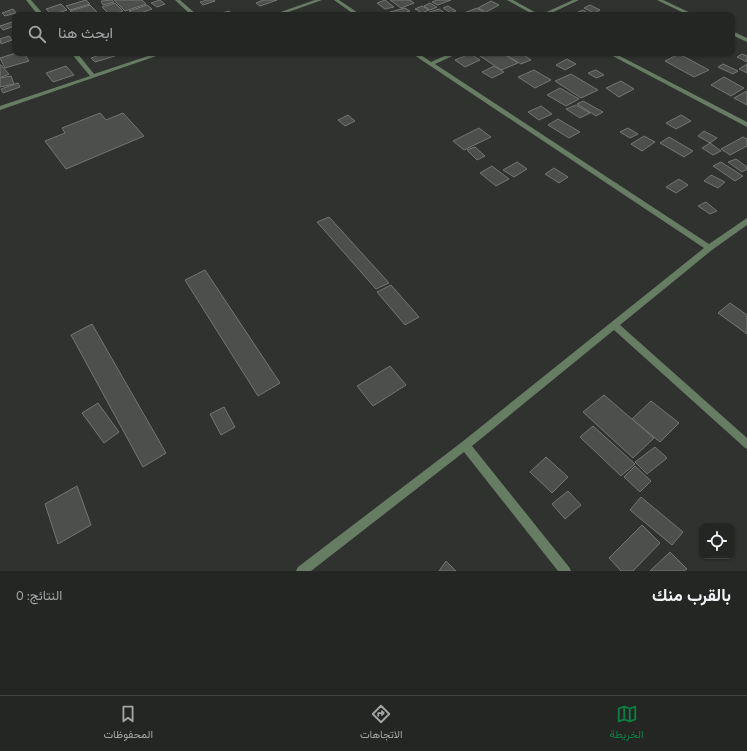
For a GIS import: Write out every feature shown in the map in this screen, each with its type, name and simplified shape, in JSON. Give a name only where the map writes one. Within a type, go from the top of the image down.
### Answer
[{"type":"street","points":[[28,0],[38,12]]},
{"type":"street","points":[[177,0],[191,12]]},
{"type":"street","points":[[284,12],[320,0]]},
{"type":"street","points":[[336,0],[354,12]]},
{"type":"street","points":[[509,0],[532,12]]},
{"type":"street","points":[[550,12],[577,0]]},
{"type":"street","points":[[660,0],[686,12]]},
{"type":"street","points":[[735,34],[747,40]]},
{"type":"street","points":[[76,56],[93,76]]},
{"type":"street","points":[[0,108],[153,56]]},
{"type":"street","points":[[418,56],[709,248]]},
{"type":"street","points":[[430,64],[449,56]]},
{"type":"street","points":[[616,56],[747,126]]},
{"type":"street","points":[[302,571],[465,445],[709,248],[747,221]]},
{"type":"street","points":[[614,325],[747,444]]},
{"type":"street","points":[[465,445],[565,571]]},
{"type":"building","points":[[86,0],[90,4],[70,10],[66,6]]},
{"type":"building","points":[[112,0],[114,2],[103,5],[101,1]]},
{"type":"building","points":[[114,0],[142,0],[146,4],[125,11]]},
{"type":"building","points":[[160,0],[165,4],[157,7],[151,3]]},
{"type":"building","points":[[207,0],[215,1],[203,5],[200,2]]},
{"type":"building","points":[[263,0],[277,0],[260,6],[256,3]]},
{"type":"building","points":[[385,0],[394,7],[385,9],[377,3]]},
{"type":"building","points":[[390,0],[410,0],[414,3],[401,8]]},
{"type":"building","points":[[437,0],[451,0],[438,5],[432,2]]},
{"type":"building","points":[[491,1],[499,5],[486,12],[478,8]]},
{"type":"building","points":[[115,3],[123,11],[107,12],[102,7]]},
{"type":"building","points":[[430,3],[437,7],[430,10],[424,6]]},
{"type":"building","points":[[61,4],[67,10],[61,12],[49,12],[46,9]]},
{"type":"building","points":[[90,5],[97,12],[71,12],[70,11]]},
{"type":"building","points":[[147,5],[152,9],[144,12],[129,11]]},
{"type":"building","points":[[590,5],[600,10],[592,12],[584,8]]},
{"type":"building","points":[[422,6],[429,10],[420,12],[415,9]]},
{"type":"building","points":[[448,6],[456,11],[449,12],[443,8]]},
{"type":"building","points":[[405,8],[410,11],[407,12],[390,12]]},
{"type":"building","points":[[477,8],[483,12],[467,12]]},
{"type":"building","points":[[13,9],[15,12],[5,16],[2,13]]},
{"type":"building","points":[[439,9],[444,12],[429,12]]},
{"type":"building","points":[[12,22],[12,27],[3,30],[0,26]]},
{"type":"building","points":[[9,36],[12,40],[1,44],[0,39]]},
{"type":"building","points":[[12,54],[12,56],[26,56],[29,61],[5,68],[0,58]]},
{"type":"building","points":[[742,54],[747,56],[747,62],[737,57]]},
{"type":"building","points":[[97,56],[115,56],[95,62],[91,58]]},
{"type":"building","points":[[465,56],[473,56],[480,60],[465,67],[455,60]]},
{"type":"building","points":[[480,56],[507,56],[518,63],[501,70]]},
{"type":"building","points":[[508,56],[525,56],[531,60],[521,64]]},
{"type":"building","points":[[675,56],[683,56],[709,70],[694,77],[665,61]]},
{"type":"building","points":[[567,59],[576,64],[565,70],[556,65]]},
{"type":"building","points":[[723,64],[738,71],[733,74],[718,67]]},
{"type":"building","points":[[747,64],[747,73],[739,69]]},
{"type":"building","points":[[0,65],[9,74],[0,78]]},
{"type":"building","points":[[66,66],[74,75],[53,82],[46,73]]},
{"type":"building","points":[[494,66],[504,72],[492,78],[482,72]]},
{"type":"building","points":[[534,70],[551,80],[535,88],[518,77]]},
{"type":"building","points":[[596,70],[604,75],[596,78],[588,73]]},
{"type":"building","points":[[571,74],[598,90],[581,98],[555,81]]},
{"type":"building","points":[[11,76],[14,84],[0,87],[0,78]]},
{"type":"building","points":[[724,77],[744,88],[731,96],[711,85]]},
{"type":"building","points":[[621,81],[634,89],[619,97],[606,88]]},
{"type":"building","points":[[18,83],[20,87],[3,93],[1,89]]},
{"type":"building","points":[[560,88],[579,99],[566,106],[547,95]]},
{"type":"building","points":[[747,91],[747,105],[734,98]]},
{"type":"building","points":[[583,101],[603,112],[596,116],[577,104]]},
{"type":"building","points":[[576,105],[590,113],[580,118],[566,109]]},
{"type":"building","points":[[541,106],[552,114],[539,120],[528,112]]},
{"type":"building","points":[[100,113],[106,120],[123,113],[144,136],[66,169],[45,141],[65,133],[62,128]]},
{"type":"building","points":[[348,115],[355,121],[345,126],[338,120]]},
{"type":"building","points":[[681,115],[691,121],[676,129],[666,123]]},
{"type":"building","points":[[558,119],[580,132],[569,138],[548,125]]},
{"type":"building","points":[[479,128],[491,137],[464,150],[453,141]]},
{"type":"building","points":[[628,128],[638,134],[630,138],[620,132]]},
{"type":"building","points":[[704,131],[717,138],[710,143],[698,136]]},
{"type":"building","points":[[644,136],[655,142],[642,151],[631,144]]},
{"type":"building","points":[[669,137],[693,151],[684,157],[660,143]]},
{"type":"building","points":[[743,137],[747,139],[747,146],[730,155],[721,149]]},
{"type":"building","points":[[710,143],[721,151],[713,155],[702,148]]},
{"type":"building","points":[[475,147],[485,156],[477,160],[467,150]]},
{"type":"building","points":[[736,159],[747,167],[747,169],[742,172],[728,162]]},
{"type":"building","points":[[517,162],[527,169],[514,177],[503,170]]},
{"type":"building","points":[[721,162],[743,176],[735,181],[713,166]]},
{"type":"building","points":[[492,166],[509,179],[496,186],[480,173]]},
{"type":"building","points":[[554,168],[568,177],[559,183],[545,174]]},
{"type":"building","points":[[711,175],[725,182],[718,188],[704,181]]},
{"type":"building","points":[[679,179],[688,185],[676,193],[666,187]]},
{"type":"building","points":[[706,202],[717,211],[710,214],[698,206]]},
{"type":"building","points":[[329,217],[389,283],[376,289],[317,222]]},
{"type":"building","points":[[205,270],[280,383],[258,396],[185,280]]},
{"type":"building","points":[[391,285],[419,317],[405,325],[377,292]]},
{"type":"building","points":[[730,303],[747,315],[747,334],[718,313]]},
{"type":"building","points":[[92,324],[166,453],[143,467],[71,335]]},
{"type":"building","points":[[390,366],[406,385],[373,406],[357,386]]},
{"type":"building","points":[[604,395],[654,438],[633,458],[583,412]]},
{"type":"building","points":[[651,401],[679,423],[660,442],[632,419]]},
{"type":"building","points":[[98,403],[119,432],[104,443],[82,413]]},
{"type":"building","points":[[224,407],[235,427],[221,435],[210,414]]},
{"type":"building","points":[[593,426],[635,464],[621,476],[580,437]]},
{"type":"building","points":[[655,447],[667,458],[647,474],[635,462]]},
{"type":"building","points":[[546,457],[568,477],[552,493],[530,472]]},
{"type":"building","points":[[635,466],[651,481],[640,492],[624,477]]},
{"type":"building","points":[[77,486],[91,525],[58,544],[45,504]]},
{"type":"building","points":[[568,491],[581,505],[565,519],[552,504]]},
{"type":"building","points":[[641,497],[683,532],[672,545],[630,510]]},
{"type":"building","points":[[642,525],[660,543],[633,571],[621,571],[609,558]]},
{"type":"building","points":[[670,552],[687,569],[684,571],[650,571]]},
{"type":"building","points":[[446,561],[456,571],[439,571]]}]
